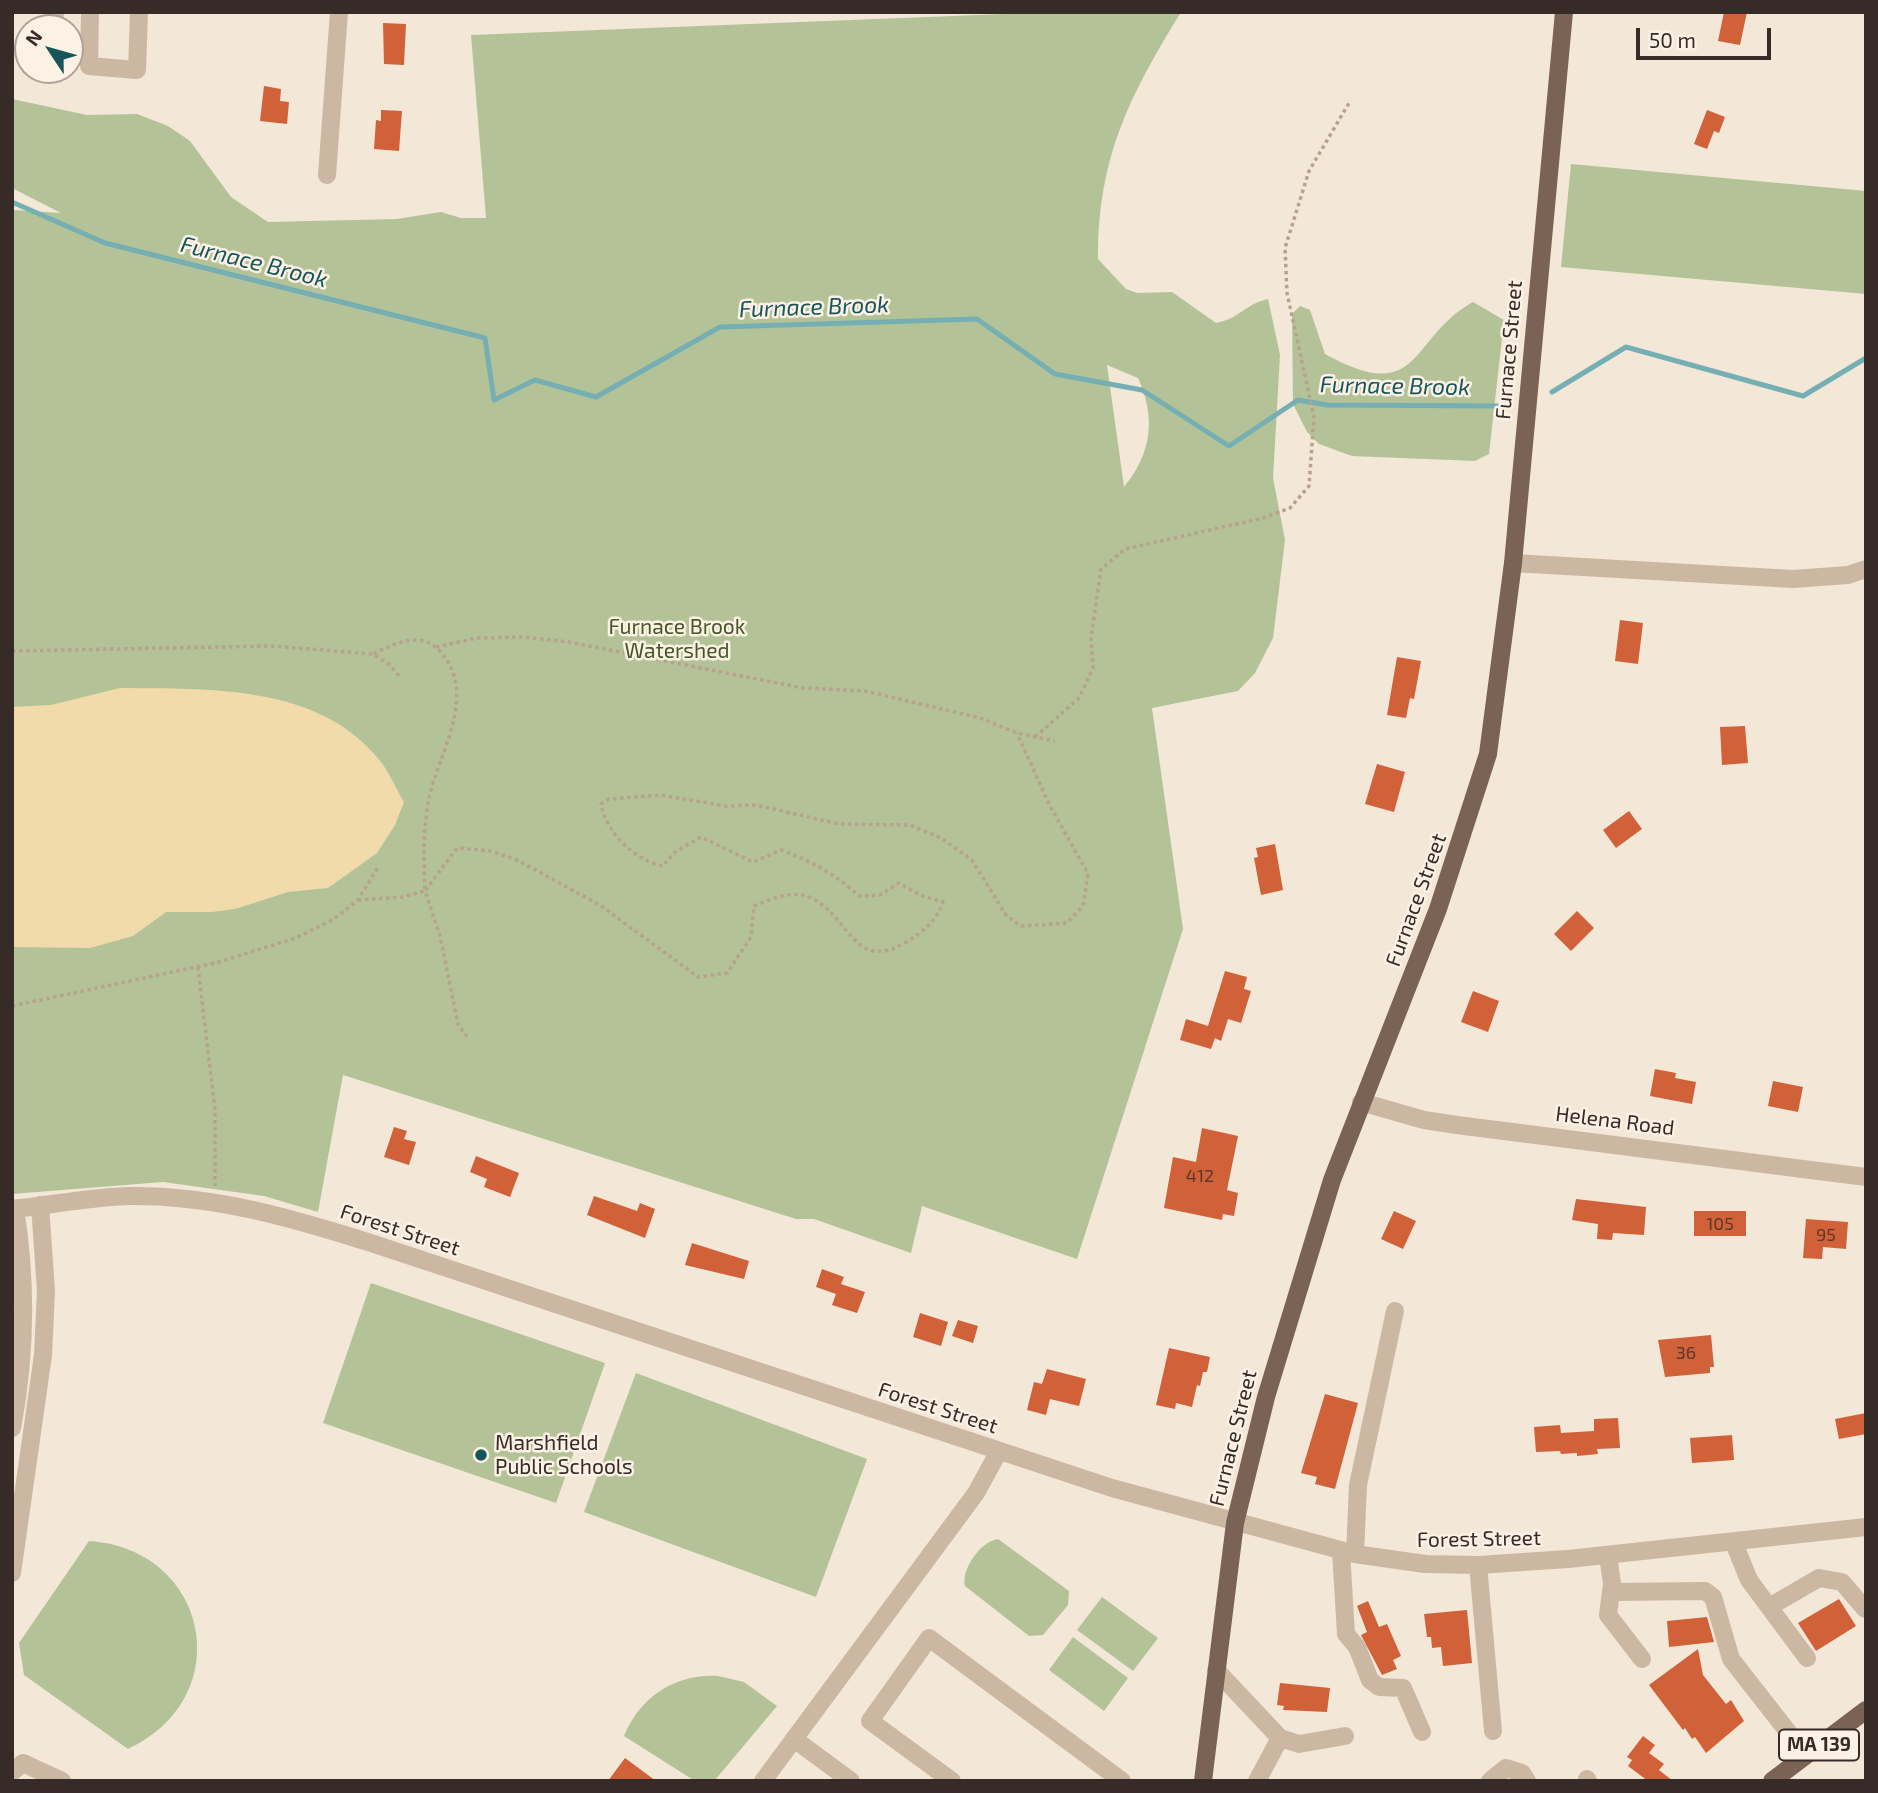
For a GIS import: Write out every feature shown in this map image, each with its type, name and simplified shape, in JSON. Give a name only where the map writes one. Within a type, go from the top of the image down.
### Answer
[{"type":"main road","name":"Furnace Street","points":[[1203,1781],[1235,1523],[1252,1447],[1303,1270],[1361,1102],[1430,931],[1480,785],[1494,722],[1513,563],[1564,12]]},
{"type":"main road","name":"MA 139","points":[[1772,1781],[1866,1710]]},
{"type":"street","points":[[90,12],[89,66],[137,70],[139,12]]},
{"type":"street","points":[[327,174],[339,12]]},
{"type":"street","points":[[1513,563],[1781,579],[1849,575],[1866,569]]},
{"type":"street","name":"Helena Road","points":[[1361,1102],[1424,1120],[1457,1125],[1866,1177]]},
{"type":"street","name":"Forest Street","points":[[14,1209],[131,1196],[215,1202],[334,1232],[999,1451],[1235,1523],[1348,1552],[1401,1562],[1478,1565],[1734,1543],[1866,1527]]},
{"type":"street","points":[[12,1573],[43,1355],[46,1291],[40,1205]]},
{"type":"street","points":[[12,1428],[25,1319],[23,1266],[14,1209]]},
{"type":"street","points":[[1395,1311],[1358,1485],[1348,1552],[1346,1634],[1357,1647],[1370,1679],[1379,1687],[1403,1688],[1422,1732]]},
{"type":"street","points":[[763,1781],[976,1493],[999,1451]]},
{"type":"street","points":[[1734,1543],[1749,1580],[1807,1658]]},
{"type":"street","points":[[1608,1555],[1611,1592],[1608,1615],[1642,1659]]},
{"type":"street","points":[[1478,1565],[1493,1731]]},
{"type":"street","points":[[1769,1607],[1819,1578],[1842,1582],[1865,1609]]},
{"type":"street","points":[[1611,1592],[1705,1591],[1713,1597],[1731,1658],[1806,1755]]},
{"type":"street","points":[[952,1781],[870,1721],[929,1639],[1122,1781]]},
{"type":"street","points":[[1216,1670],[1280,1738],[1299,1744],[1346,1736]]},
{"type":"street","points":[[1257,1781],[1280,1738]]},
{"type":"street","points":[[794,1739],[839,1777]]},
{"type":"street","points":[[12,1772],[23,1763],[62,1781]]},
{"type":"street","points":[[1490,1781],[1506,1768],[1522,1773],[1527,1781]]},
{"type":"path","points":[[1035,737],[1079,698],[1093,668],[1091,638],[1101,569],[1125,549],[1263,517],[1290,508],[1309,486],[1314,417],[1287,293],[1285,248],[1309,171],[1349,103]]},
{"type":"path","points":[[436,647],[477,638],[524,637],[569,642],[803,688],[865,691],[1055,741]]},
{"type":"path","points":[[373,654],[397,642],[422,639],[436,647],[455,672],[458,696],[447,747],[427,808],[425,891],[440,936],[458,1024],[467,1037]]},
{"type":"path","points":[[12,651],[271,646],[373,654],[390,664],[399,676]]},
{"type":"path","points":[[358,900],[402,897],[425,891],[457,848],[491,851],[517,860],[600,905],[698,977],[727,973],[751,937],[754,906],[781,895],[811,897],[867,950],[889,952],[936,920],[943,902],[920,895],[900,883],[880,895],[859,896],[839,878],[811,861],[781,850],[753,862],[701,837],[675,852],[663,866],[649,864],[628,847],[604,820],[601,804],[609,799],[660,795],[726,806],[756,805],[839,824],[910,825],[941,838],[972,860],[1006,915],[1021,926],[1067,923],[1083,906],[1088,874],[1049,804],[1017,733]]},
{"type":"path","points":[[12,1006],[198,967],[296,938],[334,919],[358,900],[378,867]]},
{"type":"path","points":[[198,967],[215,1110],[215,1202]]},
{"type":"green space","name":"Furnace Brook Watershed","points":[[1054,12],[1181,12],[1146,72],[1120,129],[1104,189],[1098,259],[1126,289],[1137,293],[1172,292],[1216,323],[1268,299],[1280,355],[1273,478],[1285,540],[1273,638],[1255,673],[1238,691],[1152,708],[1183,929],[1077,1259],[922,1206],[911,1253],[814,1219],[796,1219],[343,1075],[318,1212],[264,1196],[163,1182],[12,1194],[12,210],[61,213],[12,188],[12,99],[87,115],[137,114],[168,126],[190,141],[231,197],[268,222],[397,219],[441,212],[461,218],[486,218],[471,35]],"holes":[[[1107,365],[1138,378],[1147,407],[1148,434],[1141,461],[1124,487]]]},
{"type":"green space","points":[[1571,164],[1866,191],[1866,294],[1561,267]]},
{"type":"green space","points":[[1473,302],[1504,320],[1489,454],[1475,461],[1352,456],[1319,444],[1307,432],[1293,404],[1292,314],[1300,306],[1310,310],[1325,354],[1357,369],[1380,374],[1398,371],[1411,361],[1452,316]]},
{"type":"green space","points":[[371,1283],[605,1363],[556,1503],[323,1423]]},
{"type":"green space","points":[[636,1373],[867,1459],[816,1597],[584,1512]]},
{"type":"green space","points":[[998,1539],[1069,1591],[1068,1605],[1043,1635],[1029,1636],[965,1586],[969,1564],[979,1550]]},
{"type":"green space","points":[[89,1541],[130,1550],[162,1570],[184,1597],[196,1629],[196,1663],[186,1696],[163,1726],[128,1749],[24,1675],[19,1643]]},
{"type":"green space","points":[[1102,1597],[1158,1638],[1133,1671],[1077,1630]]},
{"type":"green space","points":[[1073,1637],[1128,1678],[1104,1711],[1049,1670]]},
{"type":"green space","points":[[718,1676],[744,1682],[777,1706],[715,1780],[695,1781],[624,1736],[640,1709],[661,1690],[688,1679]]},
{"type":"sand","points":[[120,688],[188,689],[257,695],[291,703],[322,715],[351,732],[384,767],[404,802],[395,825],[377,853],[328,888],[288,892],[235,909],[166,912],[133,936],[90,948],[12,947],[12,707],[51,705]]},
{"type":"building","points":[[1724,12],[1747,12],[1740,45],[1718,41]]},
{"type":"building","points":[[383,23],[406,24],[404,65],[384,64]]},
{"type":"building","points":[[264,86],[281,89],[280,101],[289,102],[287,124],[260,121]]},
{"type":"building","points":[[381,110],[402,111],[399,151],[374,149],[376,120],[381,121]]},
{"type":"building","points":[[1707,110],[1725,117],[1719,133],[1714,131],[1707,149],[1694,144]]},
{"type":"building","points":[[1620,620],[1643,623],[1638,664],[1615,661]]},
{"type":"building","points":[[1397,657],[1421,661],[1414,699],[1410,698],[1406,718],[1387,715]]},
{"type":"building","points":[[1745,726],[1748,763],[1722,765],[1720,727]]},
{"type":"building","points":[[1377,764],[1405,772],[1394,812],[1365,804]]},
{"type":"building","points":[[1629,811],[1642,829],[1616,848],[1603,830]]},
{"type":"building","points":[[1275,844],[1283,890],[1261,895],[1254,858],[1258,857],[1256,848]]},
{"type":"building","points":[[1577,911],[1594,928],[1571,951],[1554,934]]},
{"type":"building","points":[[1225,971],[1247,977],[1244,989],[1251,991],[1241,1023],[1228,1019],[1221,1041],[1215,1038],[1211,1049],[1180,1040],[1186,1019],[1208,1026]]},
{"type":"building","points":[[1473,991],[1499,1001],[1488,1032],[1461,1022]]},
{"type":"building","points":[[1655,1069],[1676,1073],[1675,1078],[1696,1082],[1692,1104],[1650,1096]]},
{"type":"building","points":[[1773,1081],[1803,1087],[1798,1112],[1768,1106]]},
{"type":"building","points":[[394,1127],[407,1131],[404,1139],[416,1142],[409,1165],[384,1157]]},
{"type":"building","points":[[1202,1128],[1238,1136],[1227,1190],[1238,1193],[1234,1216],[1223,1214],[1222,1220],[1164,1208],[1173,1157],[1196,1162]]},
{"type":"building","points":[[476,1156],[519,1173],[510,1197],[484,1187],[487,1179],[470,1172]]},
{"type":"building","points":[[594,1196],[637,1211],[640,1203],[655,1209],[645,1238],[587,1215]]},
{"type":"building","points":[[1576,1199],[1646,1207],[1644,1235],[1613,1233],[1612,1240],[1597,1239],[1598,1224],[1572,1220]]},
{"type":"building","points":[[1394,1211],[1416,1221],[1403,1249],[1381,1239]]},
{"type":"building","points":[[1694,1211],[1746,1211],[1746,1236],[1694,1236]]},
{"type":"building","points":[[1806,1219],[1848,1222],[1846,1249],[1823,1247],[1822,1259],[1803,1258]]},
{"type":"building","points":[[692,1243],[749,1261],[744,1279],[685,1265]]},
{"type":"building","points":[[822,1269],[844,1277],[841,1284],[865,1292],[857,1313],[832,1305],[836,1294],[816,1287]]},
{"type":"building","points":[[920,1313],[948,1322],[941,1346],[913,1337]]},
{"type":"building","points":[[958,1320],[978,1326],[973,1343],[952,1336]]},
{"type":"building","points":[[1711,1335],[1714,1367],[1710,1367],[1710,1373],[1665,1377],[1658,1340]]},
{"type":"building","points":[[1169,1348],[1210,1357],[1207,1372],[1203,1372],[1200,1386],[1197,1385],[1192,1407],[1176,1403],[1175,1409],[1156,1405]]},
{"type":"building","points":[[1047,1369],[1086,1379],[1079,1406],[1050,1399],[1046,1415],[1027,1410],[1034,1382],[1042,1384]]},
{"type":"building","points":[[1325,1394],[1358,1403],[1335,1489],[1315,1484],[1317,1477],[1301,1473]]},
{"type":"building","points":[[1866,1413],[1866,1434],[1839,1439],[1835,1419]]},
{"type":"building","points":[[1618,1418],[1620,1448],[1597,1449],[1598,1454],[1577,1456],[1577,1453],[1561,1454],[1560,1451],[1536,1452],[1534,1427],[1560,1425],[1561,1433],[1594,1431],[1594,1419]]},
{"type":"building","points":[[1732,1435],[1734,1460],[1692,1463],[1690,1438]]},
{"type":"building","points":[[1839,1599],[1856,1626],[1816,1651],[1798,1623]]},
{"type":"building","points":[[1368,1601],[1379,1627],[1387,1624],[1401,1656],[1393,1660],[1397,1669],[1382,1675],[1361,1635],[1367,1632],[1357,1606]]},
{"type":"building","points":[[1467,1610],[1472,1663],[1443,1666],[1441,1647],[1432,1648],[1431,1637],[1427,1637],[1424,1614]]},
{"type":"building","points":[[1707,1617],[1714,1642],[1669,1647],[1667,1621]]},
{"type":"building","points":[[1698,1649],[1703,1675],[1726,1704],[1731,1700],[1744,1721],[1706,1753],[1695,1737],[1692,1739],[1685,1728],[1683,1730],[1649,1685]]},
{"type":"building","points":[[1280,1683],[1330,1688],[1327,1712],[1283,1710],[1284,1706],[1277,1705]]},
{"type":"building","points":[[1643,1736],[1655,1745],[1649,1753],[1664,1764],[1659,1770],[1673,1781],[1648,1781],[1628,1766],[1632,1760],[1627,1757]]},
{"type":"building","points":[[625,1758],[656,1781],[608,1781]]},
{"type":"waterway","name":"Furnace Brook","points":[[12,202],[105,243],[485,338],[494,400],[535,380],[596,397],[720,327],[977,319],[1055,374],[1142,390],[1229,446],[1298,400],[1327,405],[1499,406]]},
{"type":"waterway","name":"Furnace Brook","points":[[1552,392],[1626,347],[1803,396],[1866,358]]},
{"type":"place","name":"Marshfield Public Schools","points":[[481,1455]]}]
